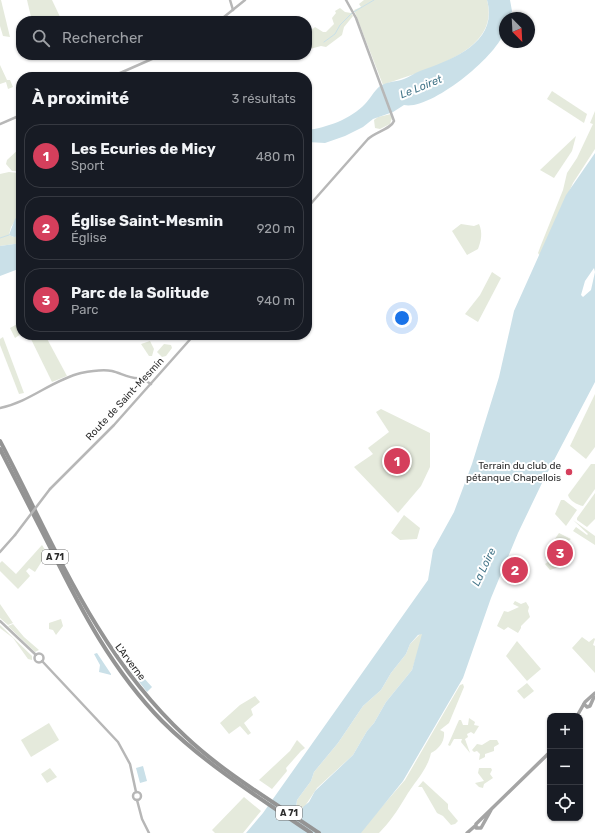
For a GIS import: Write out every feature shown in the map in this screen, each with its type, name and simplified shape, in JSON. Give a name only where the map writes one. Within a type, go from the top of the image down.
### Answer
[{"type":"highway","name":"L'Arverne","points":[[0,441],[79,596],[106,642],[144,694],[197,750]]},
{"type":"highway","name":"L'Arverne","points":[[0,449],[79,604],[102,644],[122,672],[161,720],[197,750],[311,833]]},
{"type":"highway","name":"L'Arverne","points":[[263,798],[319,833]]},
{"type":"main road","points":[[226,16],[245,0]]},
{"type":"main road","points":[[312,202],[371,136],[393,124],[394,118],[354,12],[346,0]]},
{"type":"main road","points":[[230,1],[234,5],[239,6]]},
{"type":"main road","points":[[230,1],[234,9]]},
{"type":"main road","points":[[123,72],[149,60]]},
{"type":"main road","points":[[0,124],[16,118]]},
{"type":"main road","name":"Route de Saint-Mesmin","points":[[0,552],[50,489],[114,425],[190,340]]},
{"type":"main road","points":[[0,408],[26,399],[60,380],[88,372],[112,371],[141,378],[151,384]]},
{"type":"main road","points":[[0,621],[36,655],[41,655],[43,657],[42,661],[112,735],[124,750],[133,773],[136,792],[141,796],[137,800]]},
{"type":"main road","points":[[36,655],[36,661],[42,661]]},
{"type":"main road","points":[[586,704],[591,704],[595,694]]},
{"type":"main road","points":[[579,713],[595,694]]},
{"type":"main road","points":[[467,833],[476,827],[480,828],[480,824],[491,810],[547,755]]},
{"type":"main road","points":[[136,792],[132,796],[137,800],[142,819],[149,833]]},
{"type":"main road","points":[[470,833],[476,827]]},
{"type":"shaded area","points":[[0,0],[10,37],[3,36],[0,26]]},
{"type":"shaded area","points":[[27,0],[52,0],[60,16],[31,16]]},
{"type":"shaded area","points":[[364,0],[487,0],[488,19],[482,34],[470,47],[454,58],[383,85],[354,10],[361,7],[359,4]]},
{"type":"shaded area","points":[[340,8],[345,12],[351,13],[353,16],[344,27],[342,35],[326,47],[321,46],[312,48],[312,30],[315,27],[323,32],[326,32],[334,24],[332,18],[336,13],[335,11]]},
{"type":"shaded area","points":[[0,65],[7,80],[10,80],[13,87],[8,89],[6,82],[0,84]]},
{"type":"shaded area","points":[[552,91],[587,114],[584,123],[547,99]]},
{"type":"shaded area","points":[[595,111],[595,149],[573,183],[540,256],[538,253],[563,190],[567,173],[577,158],[593,124],[590,123]]},
{"type":"shaded area","points":[[391,114],[392,118],[390,124],[380,129],[375,128],[374,120],[378,117]]},
{"type":"shaded area","points":[[576,136],[572,151],[554,178],[540,170]]},
{"type":"shaded area","points":[[16,152],[16,171],[12,171],[6,164],[7,160]]},
{"type":"shaded area","points":[[9,172],[16,173],[16,220],[11,227],[9,235],[16,237],[16,244],[0,246],[0,174]]},
{"type":"shaded area","points":[[461,224],[474,226],[479,224],[481,231],[481,240],[478,249],[467,255],[452,231]]},
{"type":"shaded area","points":[[492,272],[501,278],[478,322],[465,314],[480,295]]},
{"type":"shaded area","points":[[16,325],[15,338],[10,328]]},
{"type":"shaded area","points":[[3,337],[24,393],[19,394],[0,345],[0,339]]},
{"type":"shaded area","points":[[31,340],[48,340],[67,376],[52,382]]},
{"type":"shaded area","points":[[150,341],[154,349],[152,356],[149,356],[141,344]]},
{"type":"shaded area","points":[[164,344],[171,345],[172,348],[166,356],[162,357],[157,352]]},
{"type":"shaded area","points":[[595,394],[595,447],[586,459],[570,446]]},
{"type":"shaded area","points":[[381,409],[430,433],[430,467],[421,486],[398,513],[354,467],[373,454],[368,448],[389,432],[376,412]]},
{"type":"shaded area","points":[[591,464],[595,464],[595,489],[583,506],[578,505],[570,499],[568,495]]},
{"type":"shaded area","points":[[595,493],[595,519],[587,527],[577,520],[577,518]]},
{"type":"shaded area","points":[[561,500],[564,500],[577,510],[566,526],[555,514]]},
{"type":"shaded area","points":[[404,515],[420,528],[417,539],[400,540],[391,533]]},
{"type":"shaded area","points":[[573,520],[595,536],[595,545],[573,531],[576,527],[587,535],[588,534]]},
{"type":"shaded area","points":[[559,533],[571,539],[566,543],[573,554],[559,567],[550,570],[545,564],[548,562],[545,557],[549,551],[548,549]]},
{"type":"shaded area","points":[[42,545],[47,553],[35,572],[29,568],[26,571],[30,576],[18,589],[0,571],[0,563],[2,561],[16,574]]},
{"type":"shaded area","points":[[515,601],[521,604],[526,602],[529,607],[528,611],[530,617],[521,626],[518,633],[508,627],[504,630],[497,626],[504,611],[508,612],[519,607],[513,604]]},
{"type":"shaded area","points":[[0,604],[13,623],[8,625],[0,618]]},
{"type":"shaded area","points":[[61,619],[63,626],[56,635],[53,630],[49,629],[49,623]]},
{"type":"shaded area","points":[[13,624],[24,637],[39,650],[35,652],[8,626]]},
{"type":"shaded area","points":[[0,625],[32,656],[32,660],[28,659],[13,638],[0,628]]},
{"type":"shaded area","points":[[421,633],[423,636],[412,670],[386,702],[353,755],[317,788],[299,815],[296,809],[297,800],[311,781],[314,772],[338,743],[363,706],[381,690],[391,673],[406,654],[410,644]]},
{"type":"shaded area","points":[[582,637],[589,642],[594,638],[595,639],[593,645],[595,646],[595,673],[572,648]]},
{"type":"shaded area","points":[[517,641],[541,669],[527,681],[506,656]]},
{"type":"shaded area","points":[[527,683],[534,691],[524,699],[517,691]]},
{"type":"shaded area","points":[[463,684],[464,687],[449,723],[440,730],[444,732],[442,742],[437,749],[431,753],[427,765],[387,825],[379,833],[359,833],[405,780],[460,685]]},
{"type":"shaded area","points":[[255,696],[260,702],[251,709],[253,715],[244,723],[251,733],[248,735],[240,726],[229,734],[220,723],[240,705]]},
{"type":"shaded area","points":[[469,718],[475,722],[474,725],[479,726],[474,734],[471,732],[467,734],[468,737],[465,739],[470,753],[461,742],[462,739],[454,739],[450,746],[448,745],[459,720],[461,720],[463,725],[468,725]]},
{"type":"shaded area","points":[[49,723],[59,740],[31,757],[21,740]]},
{"type":"shaded area","points":[[297,740],[305,748],[286,768],[287,771],[272,789],[259,780],[290,751]]},
{"type":"shaded area","points":[[490,740],[497,740],[499,744],[494,747],[494,751],[485,754],[485,757],[479,760],[480,754],[477,751],[474,752],[472,750],[477,744],[482,745]]},
{"type":"shaded area","points":[[50,768],[57,777],[47,783],[41,774]]},
{"type":"shaded area","points":[[479,768],[491,768],[492,770],[490,774],[493,778],[484,784],[483,788],[479,787],[475,783],[484,781],[478,773]]},
{"type":"shaded area","points":[[423,781],[448,804],[448,809],[458,821],[455,824],[451,825],[443,816],[437,813],[422,787],[418,787]]},
{"type":"shaded area","points":[[244,797],[261,811],[243,833],[215,833],[212,830]]},
{"type":"water","name":"Le Loiret","points":[[487,0],[510,0],[512,12],[499,12],[499,42],[490,54],[462,80],[446,91],[430,99],[416,105],[404,105],[393,112],[373,119],[363,127],[345,136],[325,143],[312,142],[312,129],[330,125],[353,114],[365,104],[380,86],[404,79],[458,55],[480,38],[486,28],[489,15]]},
{"type":"water","name":"La Loire","points":[[595,153],[595,272],[595,382],[542,483],[518,533],[491,598],[463,678],[403,781],[361,833],[246,833],[263,813],[428,580],[433,550],[454,512],[472,464],[499,377],[514,311],[566,195]],"holes":[[[594,268],[595,272],[591,290],[583,297],[581,295],[585,281]],[[422,634],[412,670],[386,702],[353,755],[315,791],[299,815],[296,808],[297,800],[311,781],[314,772],[338,743],[363,706],[381,690],[391,673],[406,654],[410,644],[418,635]]]},
{"type":"water","points":[[16,218],[16,237],[14,237],[9,235]]},
{"type":"water","points":[[16,244],[16,270],[0,276],[0,246]]},
{"type":"water","points":[[97,653],[111,675],[99,672],[100,665],[94,654]]},
{"type":"water","points":[[134,667],[152,687],[147,692],[130,670]]},
{"type":"water","points":[[143,766],[147,781],[140,783],[136,768]]},
{"type":"waterway","points":[[324,42],[335,34],[340,25],[352,13],[374,0]]},
{"type":"waterway","points":[[0,238],[9,235]]},
{"type":"place","name":"Les Ecuries de Micy","points":[[397,461]]},
{"type":"place","name":"Terrain du club de pétanque Chapellois","points":[[569,472]]},
{"type":"place","name":"Parc de la Solitude","points":[[560,553]]},
{"type":"place","name":"Église Saint-Mesmin","points":[[515,570]]}]
